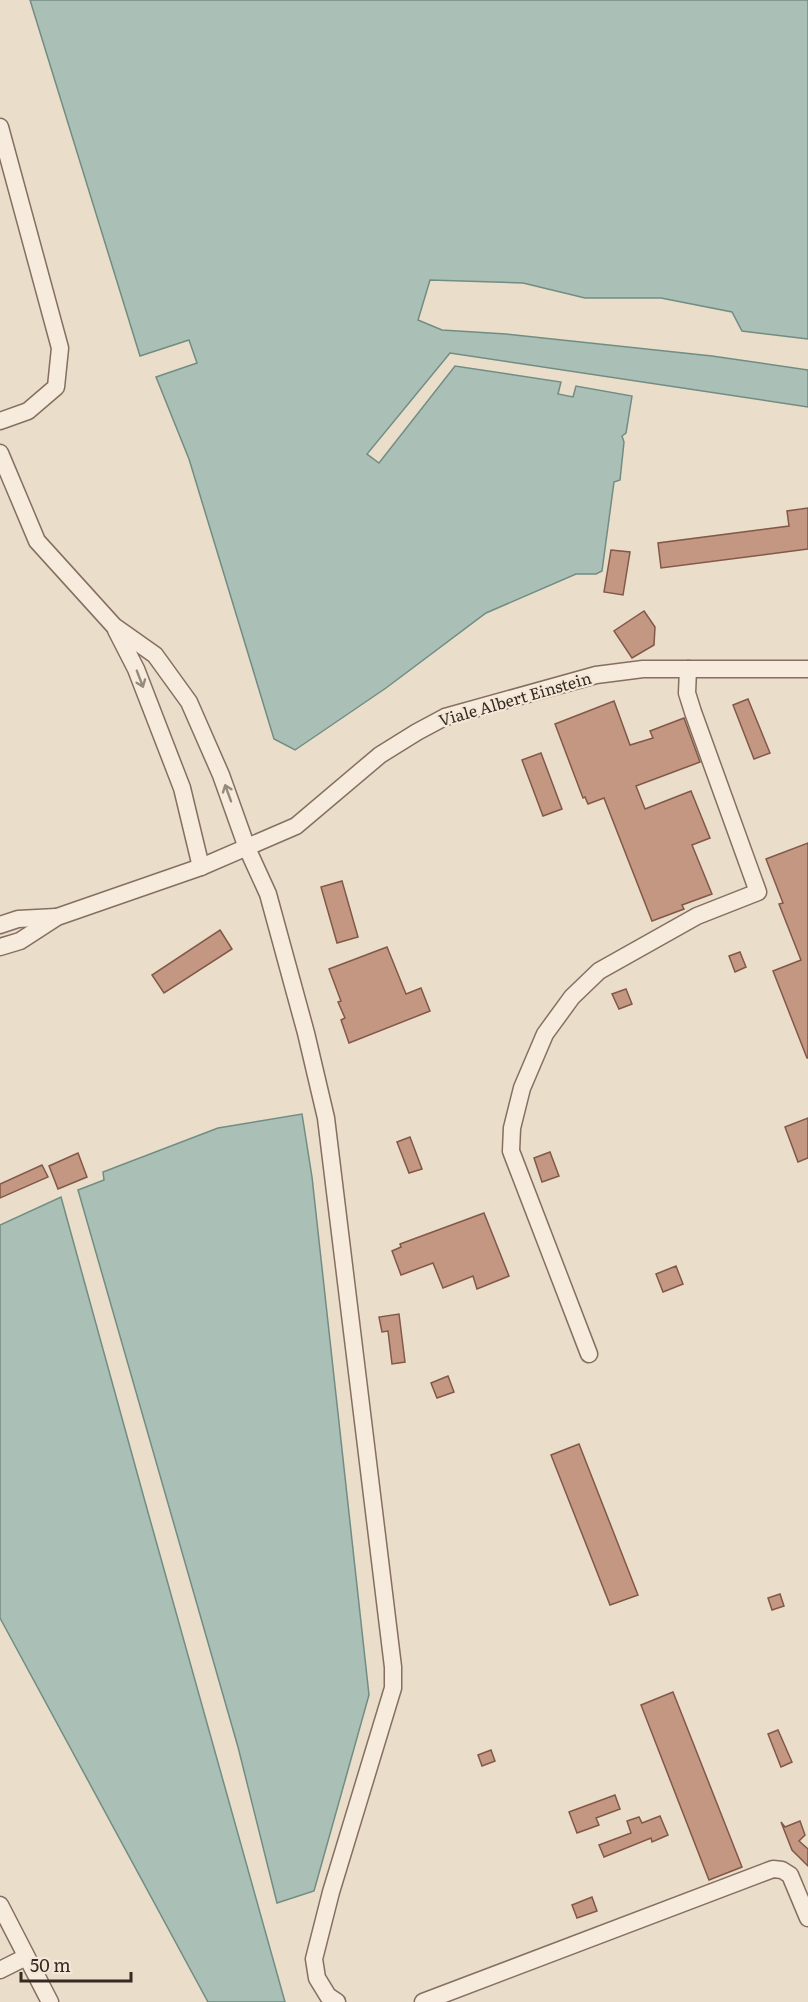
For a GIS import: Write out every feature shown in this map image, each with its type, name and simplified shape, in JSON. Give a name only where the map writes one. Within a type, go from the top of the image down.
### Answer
[{"type":"street","points":[[0,127],[60,348],[56,387],[28,411],[0,421]]},
{"type":"street","points":[[0,453],[37,541],[114,626],[155,655],[189,702],[221,775],[268,894],[306,1033],[326,1118],[393,1667],[393,1688],[331,1892],[314,1959],[316,1978],[328,1996],[337,2002]]},
{"type":"street","points":[[114,626],[136,669],[182,788],[201,867]]},
{"type":"street","name":"Viale Albert Einstein","points":[[0,947],[20,941],[57,917],[201,867],[296,826],[380,755],[445,717],[596,675],[643,669],[808,669]]},
{"type":"street","points":[[589,1354],[511,1151],[512,1128],[522,1088],[545,1034],[572,997],[599,971],[697,916],[758,892],[687,693],[688,669]]},
{"type":"street","name":"Viale Albert Einstein","points":[[0,925],[18,919],[57,917]]},
{"type":"street","points":[[423,2002],[773,1869],[782,1870],[790,1875],[808,1918]]},
{"type":"street","points":[[0,1905],[50,2002]]},
{"type":"street","points":[[0,1970],[26,1957]]},
{"type":"shaded area","points":[[30,0],[808,0],[808,339],[742,331],[732,312],[661,298],[585,298],[523,283],[430,280],[418,320],[442,330],[506,334],[712,356],[808,370],[808,407],[450,353],[367,454],[379,463],[455,366],[561,382],[558,394],[573,397],[576,386],[632,396],[626,433],[622,436],[624,442],[620,480],[614,482],[602,571],[596,574],[576,574],[486,613],[386,688],[295,750],[274,739],[189,459],[156,377],[197,363],[189,340],[140,356]]},
{"type":"shaded area","points":[[302,1114],[312,1177],[369,1695],[314,1891],[277,1903],[238,1747],[78,1190],[104,1180],[103,1172],[218,1128]]},
{"type":"shaded area","points":[[61,1197],[285,2002],[208,2002],[0,1618],[0,1225]]},
{"type":"building","points":[[808,508],[808,549],[661,568],[658,543],[789,526],[787,511]]},
{"type":"building","points":[[611,550],[630,552],[623,595],[604,592]]},
{"type":"building","points":[[644,611],[655,627],[654,645],[632,658],[614,631]]},
{"type":"building","points":[[748,699],[770,753],[754,759],[733,705]]},
{"type":"building","points":[[614,701],[630,745],[653,738],[650,731],[684,718],[700,762],[636,786],[645,809],[691,791],[710,838],[692,845],[712,894],[682,905],[684,909],[652,921],[604,798],[588,804],[585,797],[583,798],[555,724]]},
{"type":"building","points":[[541,753],[562,809],[543,816],[522,760]]},
{"type":"building","points":[[808,843],[807,1058],[773,971],[801,960],[779,904],[783,903],[766,859]]},
{"type":"building","points":[[342,881],[358,937],[337,943],[321,887]]},
{"type":"building","points":[[220,930],[232,949],[164,993],[152,975]]},
{"type":"building","points":[[387,947],[406,994],[421,988],[430,1011],[349,1043],[341,1020],[345,1018],[338,1002],[341,1001],[329,969]]},
{"type":"building","points":[[740,952],[746,967],[735,972],[729,956]]},
{"type":"building","points":[[626,989],[632,1004],[619,1009],[612,994]]},
{"type":"building","points":[[808,1118],[808,1158],[798,1162],[785,1127]]},
{"type":"building","points":[[410,1137],[422,1169],[409,1173],[397,1142]]},
{"type":"building","points":[[550,1152],[559,1176],[542,1182],[534,1158]]},
{"type":"building","points":[[78,1153],[87,1177],[58,1189],[49,1166]]},
{"type":"building","points":[[42,1165],[48,1177],[0,1198],[0,1184]]},
{"type":"building","points":[[484,1213],[509,1276],[477,1289],[473,1276],[443,1288],[433,1263],[401,1275],[392,1251],[401,1247],[400,1244]]},
{"type":"building","points":[[676,1266],[683,1284],[663,1292],[656,1274]]},
{"type":"building","points":[[399,1314],[405,1362],[392,1364],[388,1331],[382,1332],[379,1317]]},
{"type":"building","points":[[448,1376],[454,1392],[437,1398],[431,1383]]},
{"type":"building","points":[[579,1444],[638,1595],[610,1605],[551,1455]]},
{"type":"building","points":[[780,1594],[784,1606],[772,1610],[768,1598]]},
{"type":"building","points":[[673,1692],[742,1867],[709,1880],[641,1705]]},
{"type":"building","points":[[778,1730],[792,1762],[781,1767],[768,1734]]},
{"type":"building","points":[[491,1750],[495,1761],[482,1766],[478,1755]]},
{"type":"building","points":[[615,1795],[620,1809],[596,1818],[599,1825],[577,1833],[569,1812]]},
{"type":"building","points":[[660,1816],[668,1835],[652,1842],[651,1838],[604,1857],[599,1845],[631,1833],[627,1821],[639,1817],[642,1823]]},
{"type":"building","points":[[800,1821],[805,1835],[799,1841],[808,1849],[808,1866],[792,1850],[781,1822],[785,1827]]},
{"type":"building","points":[[592,1897],[597,1911],[577,1918],[572,1905]]}]
